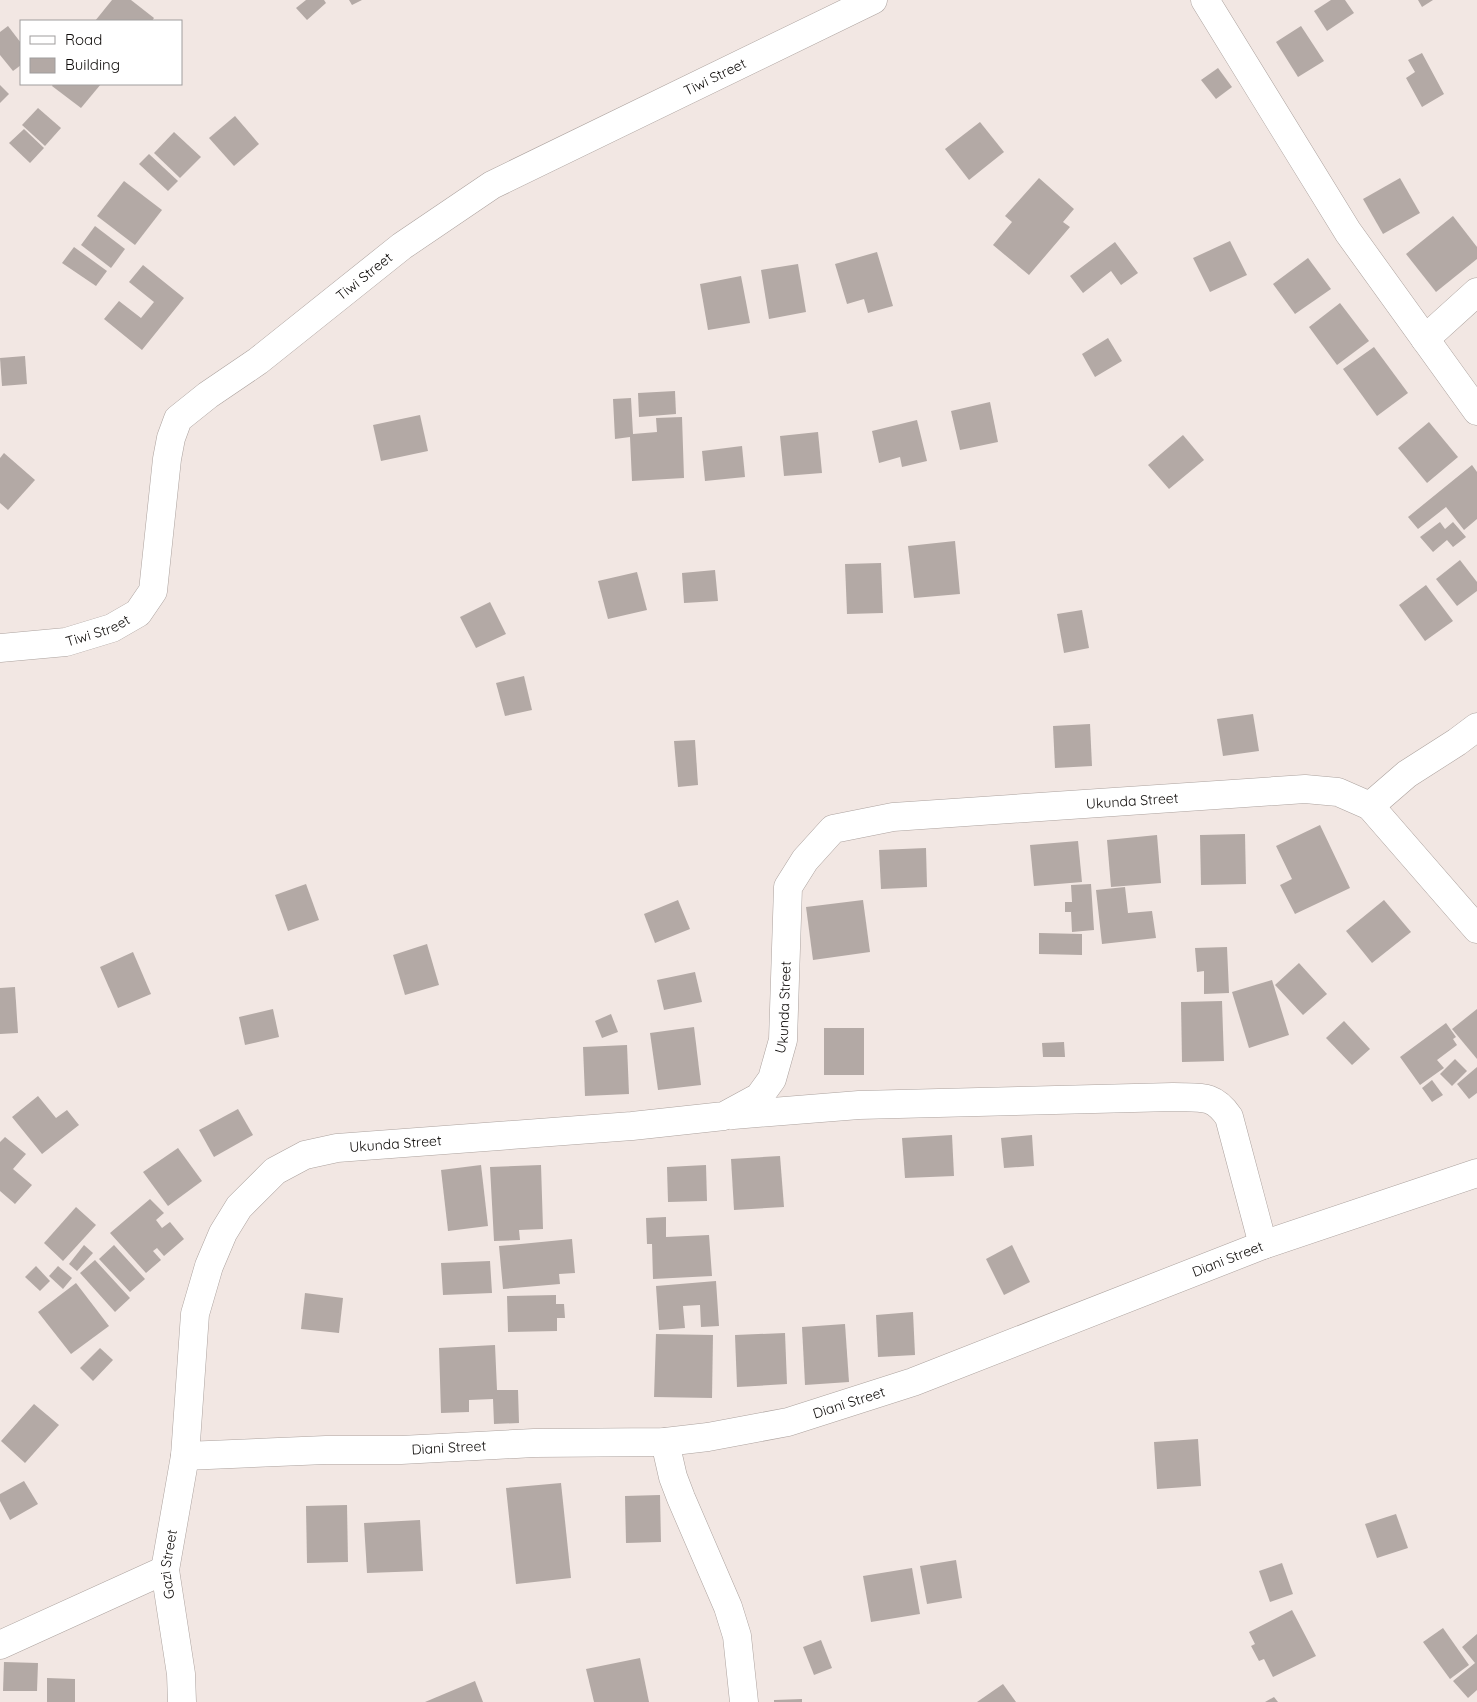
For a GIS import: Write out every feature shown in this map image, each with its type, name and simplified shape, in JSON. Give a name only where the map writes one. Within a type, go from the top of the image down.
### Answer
[{"type":"street","name":"Tiwi Street","points":[[0,648],[66,642],[112,628],[138,613],[153,591],[167,459],[171,438],[178,419],[208,395],[258,361],[402,246],[492,185],[873,0]]},
{"type":"street","points":[[1205,0],[1348,232],[1477,411]]},
{"type":"street","points":[[1425,338],[1477,292]]},
{"type":"street","points":[[1370,806],[1407,774],[1458,742],[1477,726]]},
{"type":"street","name":"Ukunda Street","points":[[185,1456],[195,1314],[209,1266],[224,1233],[239,1207],[275,1171],[305,1155],[337,1148],[632,1126],[724,1116],[759,1097],[772,1079],[783,1040],[788,887],[805,860],[833,829],[893,817],[1306,789],[1338,792],[1370,806],[1477,930]]},
{"type":"street","points":[[724,1116],[859,1105],[1154,1097],[1206,1098],[1220,1104],[1229,1117],[1263,1245]]},
{"type":"street","name":"Diani Street","points":[[185,1456],[326,1450],[401,1450],[534,1443],[665,1442],[788,1422],[913,1382],[1263,1245],[1477,1173]]},
{"type":"street","points":[[665,1442],[678,1491],[728,1607],[737,1636],[744,1702]]},
{"type":"street","name":"Gazi Street","points":[[182,1702],[181,1674],[165,1570],[185,1456]]},
{"type":"street","points":[[0,1645],[165,1570]]},
{"type":"building","points":[[112,0],[131,0],[154,18],[153,20],[96,20]]},
{"type":"building","points":[[306,0],[324,0],[326,3],[307,20],[296,8]]},
{"type":"building","points":[[349,0],[362,0],[352,5]]},
{"type":"building","points":[[1331,0],[1345,0],[1354,13],[1327,31],[1314,11]]},
{"type":"building","points":[[1418,0],[1433,0],[1422,7]]},
{"type":"building","points":[[8,26],[20,42],[20,66],[13,71],[0,55],[0,32]]},
{"type":"building","points":[[1301,26],[1324,61],[1298,77],[1276,42]]},
{"type":"building","points":[[1422,53],[1444,94],[1422,107],[1406,78],[1415,72],[1408,60]]},
{"type":"building","points":[[1218,68],[1232,87],[1216,99],[1201,80]]},
{"type":"building","points":[[0,85],[9,94],[0,103]]},
{"type":"building","points":[[52,85],[100,85],[81,108]]},
{"type":"building","points":[[38,108],[61,128],[45,146],[22,125]]},
{"type":"building","points":[[235,116],[259,144],[234,166],[209,138]]},
{"type":"building","points":[[980,122],[1004,152],[969,180],[945,149]]},
{"type":"building","points":[[24,129],[44,148],[30,163],[9,143]]},
{"type":"building","points":[[174,132],[201,157],[180,178],[154,153]]},
{"type":"building","points":[[149,154],[178,181],[168,191],[139,164]]},
{"type":"building","points":[[1039,178],[1074,209],[1063,222],[1070,227],[1029,275],[993,245],[1012,222],[1005,216]]},
{"type":"building","points":[[1400,178],[1420,213],[1383,234],[1363,199]]},
{"type":"building","points":[[124,181],[162,210],[135,245],[97,216]]},
{"type":"building","points":[[1453,216],[1477,247],[1477,259],[1436,292],[1406,254]]},
{"type":"building","points":[[95,226],[125,249],[111,268],[81,245]]},
{"type":"building","points":[[1230,241],[1247,275],[1210,292],[1193,258]]},
{"type":"building","points":[[1115,242],[1138,273],[1121,285],[1111,271],[1083,293],[1070,276]]},
{"type":"building","points":[[74,247],[107,271],[96,286],[62,263]]},
{"type":"building","points":[[877,252],[893,306],[868,313],[864,299],[847,304],[835,264]]},
{"type":"building","points":[[1308,258],[1331,289],[1295,314],[1273,284]]},
{"type":"building","points":[[798,264],[806,312],[769,319],[761,270]]},
{"type":"building","points":[[143,265],[184,298],[142,350],[104,319],[119,301],[141,318],[154,302],[129,282]]},
{"type":"building","points":[[741,276],[750,323],[708,330],[700,284]]},
{"type":"building","points":[[1340,303],[1369,341],[1337,365],[1309,327]]},
{"type":"building","points":[[1108,338],[1122,361],[1095,377],[1082,354]]},
{"type":"building","points":[[1374,347],[1408,393],[1377,416],[1343,369]]},
{"type":"building","points":[[25,356],[27,384],[2,386],[0,358]]},
{"type":"building","points":[[675,391],[676,414],[639,417],[638,393]]},
{"type":"building","points":[[631,398],[633,434],[657,432],[656,418],[682,417],[684,478],[632,481],[630,437],[615,439],[613,399]]},
{"type":"building","points":[[990,402],[998,442],[960,450],[951,411]]},
{"type":"building","points":[[420,415],[428,451],[381,461],[373,425]]},
{"type":"building","points":[[917,420],[927,461],[902,467],[900,457],[879,463],[872,431]]},
{"type":"building","points":[[1429,422],[1458,457],[1427,483],[1398,448]]},
{"type":"building","points":[[818,432],[822,473],[784,476],[780,436]]},
{"type":"building","points":[[1183,435],[1204,460],[1169,489],[1148,465]]},
{"type":"building","points":[[742,446],[745,477],[705,481],[702,451]]},
{"type":"building","points":[[4,453],[35,480],[8,510],[0,503],[0,458]]},
{"type":"building","points":[[1472,465],[1477,472],[1477,519],[1464,530],[1446,507],[1418,529],[1408,517]]},
{"type":"building","points":[[1440,522],[1445,529],[1453,522],[1466,537],[1453,547],[1447,540],[1433,552],[1420,537]]},
{"type":"building","points":[[955,541],[960,594],[914,598],[908,546]]},
{"type":"building","points":[[1460,560],[1477,582],[1477,591],[1457,606],[1436,579]]},
{"type":"building","points":[[881,563],[883,613],[847,614],[845,564]]},
{"type":"building","points":[[715,570],[718,601],[684,603],[682,573]]},
{"type":"building","points":[[637,572],[647,610],[608,619],[598,581]]},
{"type":"building","points":[[1426,585],[1453,621],[1425,641],[1399,605]]},
{"type":"building","points":[[490,602],[506,634],[476,648],[460,617]]},
{"type":"building","points":[[1082,610],[1089,648],[1064,653],[1057,614]]},
{"type":"building","points":[[524,676],[532,710],[505,716],[496,683]]},
{"type":"building","points":[[1253,714],[1259,751],[1223,756],[1217,719]]},
{"type":"building","points":[[1090,724],[1092,766],[1055,768],[1053,726]]},
{"type":"building","points":[[695,740],[698,785],[678,787],[674,741]]},
{"type":"building","points":[[1320,825],[1350,888],[1295,914],[1280,885],[1292,879],[1276,846]]},
{"type":"building","points":[[1245,834],[1246,884],[1201,885],[1200,835]]},
{"type":"building","points":[[1157,835],[1161,883],[1111,887],[1107,840]]},
{"type":"building","points":[[1078,841],[1082,882],[1034,886],[1030,845]]},
{"type":"building","points":[[926,848],[927,887],[881,889],[879,850]]},
{"type":"building","points":[[306,884],[319,920],[288,931],[275,895]]},
{"type":"building","points":[[1091,884],[1094,930],[1072,932],[1071,912],[1065,912],[1065,902],[1072,902],[1071,885]]},
{"type":"building","points":[[1125,887],[1128,913],[1152,911],[1156,938],[1102,944],[1096,890]]},
{"type":"building","points":[[678,900],[690,929],[655,943],[644,914]]},
{"type":"building","points":[[863,900],[870,952],[813,960],[806,907]]},
{"type":"building","points":[[1384,900],[1411,932],[1372,963],[1346,931]]},
{"type":"building","points":[[1039,933],[1082,934],[1082,955],[1039,954]]},
{"type":"building","points":[[427,944],[439,985],[405,995],[393,955]]},
{"type":"building","points":[[1227,947],[1229,993],[1204,994],[1204,971],[1197,972],[1195,948]]},
{"type":"building","points":[[133,952],[151,994],[118,1008],[100,967]]},
{"type":"building","points":[[1299,963],[1327,994],[1303,1015],[1275,985]]},
{"type":"building","points":[[695,972],[702,1002],[664,1010],[657,980]]},
{"type":"building","points":[[1272,980],[1289,1035],[1249,1048],[1232,992]]},
{"type":"building","points":[[15,987],[18,1033],[0,1034],[0,988]]},
{"type":"building","points":[[1222,1001],[1224,1061],[1182,1062],[1181,1002]]},
{"type":"building","points":[[273,1009],[279,1037],[245,1045],[239,1017]]},
{"type":"building","points":[[1477,1009],[1477,1059],[1452,1029]]},
{"type":"building","points":[[611,1014],[618,1032],[602,1038],[595,1021]]},
{"type":"building","points":[[1344,1021],[1370,1049],[1352,1065],[1326,1038]]},
{"type":"building","points":[[1446,1023],[1456,1037],[1453,1039],[1457,1045],[1437,1060],[1444,1068],[1420,1085],[1400,1057]]},
{"type":"building","points":[[694,1027],[701,1085],[658,1090],[650,1033]]},
{"type":"building","points":[[824,1028],[864,1028],[864,1075],[824,1075]]},
{"type":"building","points":[[1064,1042],[1065,1057],[1043,1057],[1042,1043]]},
{"type":"building","points":[[627,1045],[629,1094],[585,1096],[583,1047]]},
{"type":"building","points":[[1455,1059],[1467,1071],[1452,1086],[1440,1074]]},
{"type":"building","points":[[1477,1067],[1477,1093],[1469,1099],[1457,1084]]},
{"type":"building","points":[[1432,1080],[1443,1095],[1432,1102],[1422,1088]]},
{"type":"building","points":[[38,1096],[56,1118],[67,1110],[79,1125],[42,1154],[12,1117]]},
{"type":"building","points":[[238,1109],[253,1135],[214,1157],[199,1130]]},
{"type":"building","points":[[952,1135],[954,1176],[905,1178],[902,1138]]},
{"type":"building","points":[[1032,1135],[1034,1166],[1004,1168],[1001,1138]]},
{"type":"building","points":[[5,1137],[26,1154],[13,1169],[32,1185],[15,1204],[0,1191],[0,1142]]},
{"type":"building","points":[[178,1148],[202,1181],[168,1206],[143,1172]]},
{"type":"building","points":[[780,1156],[784,1207],[734,1210],[731,1159]]},
{"type":"building","points":[[481,1165],[488,1226],[448,1231],[441,1170]]},
{"type":"building","points":[[541,1165],[543,1229],[519,1230],[520,1240],[494,1241],[490,1167]]},
{"type":"building","points":[[706,1165],[707,1201],[668,1202],[667,1167]]},
{"type":"building","points":[[150,1199],[164,1213],[156,1220],[162,1228],[170,1222],[184,1239],[164,1256],[157,1248],[153,1251],[161,1260],[146,1273],[110,1233]]},
{"type":"building","points":[[76,1207],[96,1225],[63,1261],[44,1243]]},
{"type":"building","points":[[666,1217],[666,1237],[709,1235],[712,1276],[653,1279],[652,1244],[647,1244],[646,1218]]},
{"type":"building","points":[[572,1239],[575,1273],[559,1274],[560,1284],[503,1289],[499,1246]]},
{"type":"building","points":[[84,1245],[93,1253],[77,1271],[69,1264]]},
{"type":"building","points":[[114,1245],[145,1279],[130,1292],[99,1259]]},
{"type":"building","points":[[1012,1245],[1030,1282],[1004,1295],[986,1259]]},
{"type":"building","points":[[95,1260],[130,1298],[115,1312],[80,1273]]},
{"type":"building","points":[[490,1261],[492,1293],[443,1295],[441,1263]]},
{"type":"building","points":[[36,1266],[50,1281],[40,1291],[25,1277]]},
{"type":"building","points":[[58,1266],[72,1278],[63,1289],[49,1276]]},
{"type":"building","points":[[716,1281],[719,1326],[701,1327],[700,1305],[683,1306],[685,1328],[659,1330],[656,1286]]},
{"type":"building","points":[[76,1283],[109,1326],[71,1354],[38,1312]]},
{"type":"building","points":[[305,1293],[343,1298],[339,1333],[301,1329]]},
{"type":"building","points":[[556,1295],[556,1304],[564,1304],[565,1318],[557,1318],[557,1331],[508,1332],[507,1296]]},
{"type":"building","points":[[913,1312],[915,1355],[878,1357],[876,1315]]},
{"type":"building","points":[[845,1324],[849,1382],[805,1385],[802,1327]]},
{"type":"building","points":[[785,1333],[787,1384],[737,1387],[735,1335]]},
{"type":"building","points":[[656,1334],[713,1335],[712,1398],[654,1397]]},
{"type":"building","points":[[495,1345],[497,1390],[518,1390],[519,1423],[494,1424],[493,1399],[469,1400],[469,1412],[441,1413],[439,1348]]},
{"type":"building","points":[[100,1348],[113,1360],[93,1381],[80,1368]]},
{"type":"building","points":[[34,1404],[59,1425],[25,1463],[1,1441]]},
{"type":"building","points":[[1198,1439],[1201,1486],[1157,1489],[1154,1442]]},
{"type":"building","points":[[24,1481],[38,1504],[10,1520],[0,1501],[0,1494]]},
{"type":"building","points":[[561,1483],[571,1578],[516,1584],[506,1488]]},
{"type":"building","points":[[660,1495],[661,1542],[626,1543],[625,1496]]},
{"type":"building","points":[[347,1505],[348,1562],[307,1563],[306,1506]]},
{"type":"building","points":[[1396,1514],[1408,1548],[1377,1558],[1365,1524]]},
{"type":"building","points":[[420,1520],[423,1571],[367,1573],[364,1523]]},
{"type":"building","points":[[956,1560],[962,1598],[927,1604],[920,1566]]},
{"type":"building","points":[[1282,1563],[1293,1594],[1270,1602],[1259,1571]]},
{"type":"building","points":[[912,1568],[920,1614],[871,1622],[863,1576]]},
{"type":"building","points":[[1292,1610],[1316,1656],[1273,1677],[1264,1659],[1259,1661],[1251,1646],[1255,1644],[1249,1632]]},
{"type":"building","points":[[1443,1628],[1469,1665],[1450,1679],[1423,1642]]},
{"type":"building","points":[[1477,1634],[1477,1690],[1468,1698],[1453,1681],[1475,1663],[1462,1647]]},
{"type":"building","points":[[821,1640],[832,1668],[814,1675],[803,1647]]},
{"type":"building","points":[[640,1658],[649,1702],[594,1702],[586,1669]]},
{"type":"building","points":[[4,1662],[38,1663],[37,1691],[3,1691]]},
{"type":"building","points":[[47,1678],[75,1679],[75,1702],[47,1702]]},
{"type":"building","points":[[475,1681],[483,1702],[425,1702]]},
{"type":"building","points":[[1003,1684],[1016,1702],[977,1702]]},
{"type":"building","points":[[1274,1697],[1278,1702],[1265,1702]]},
{"type":"building","points":[[802,1699],[802,1702],[774,1702],[774,1700]]}]
